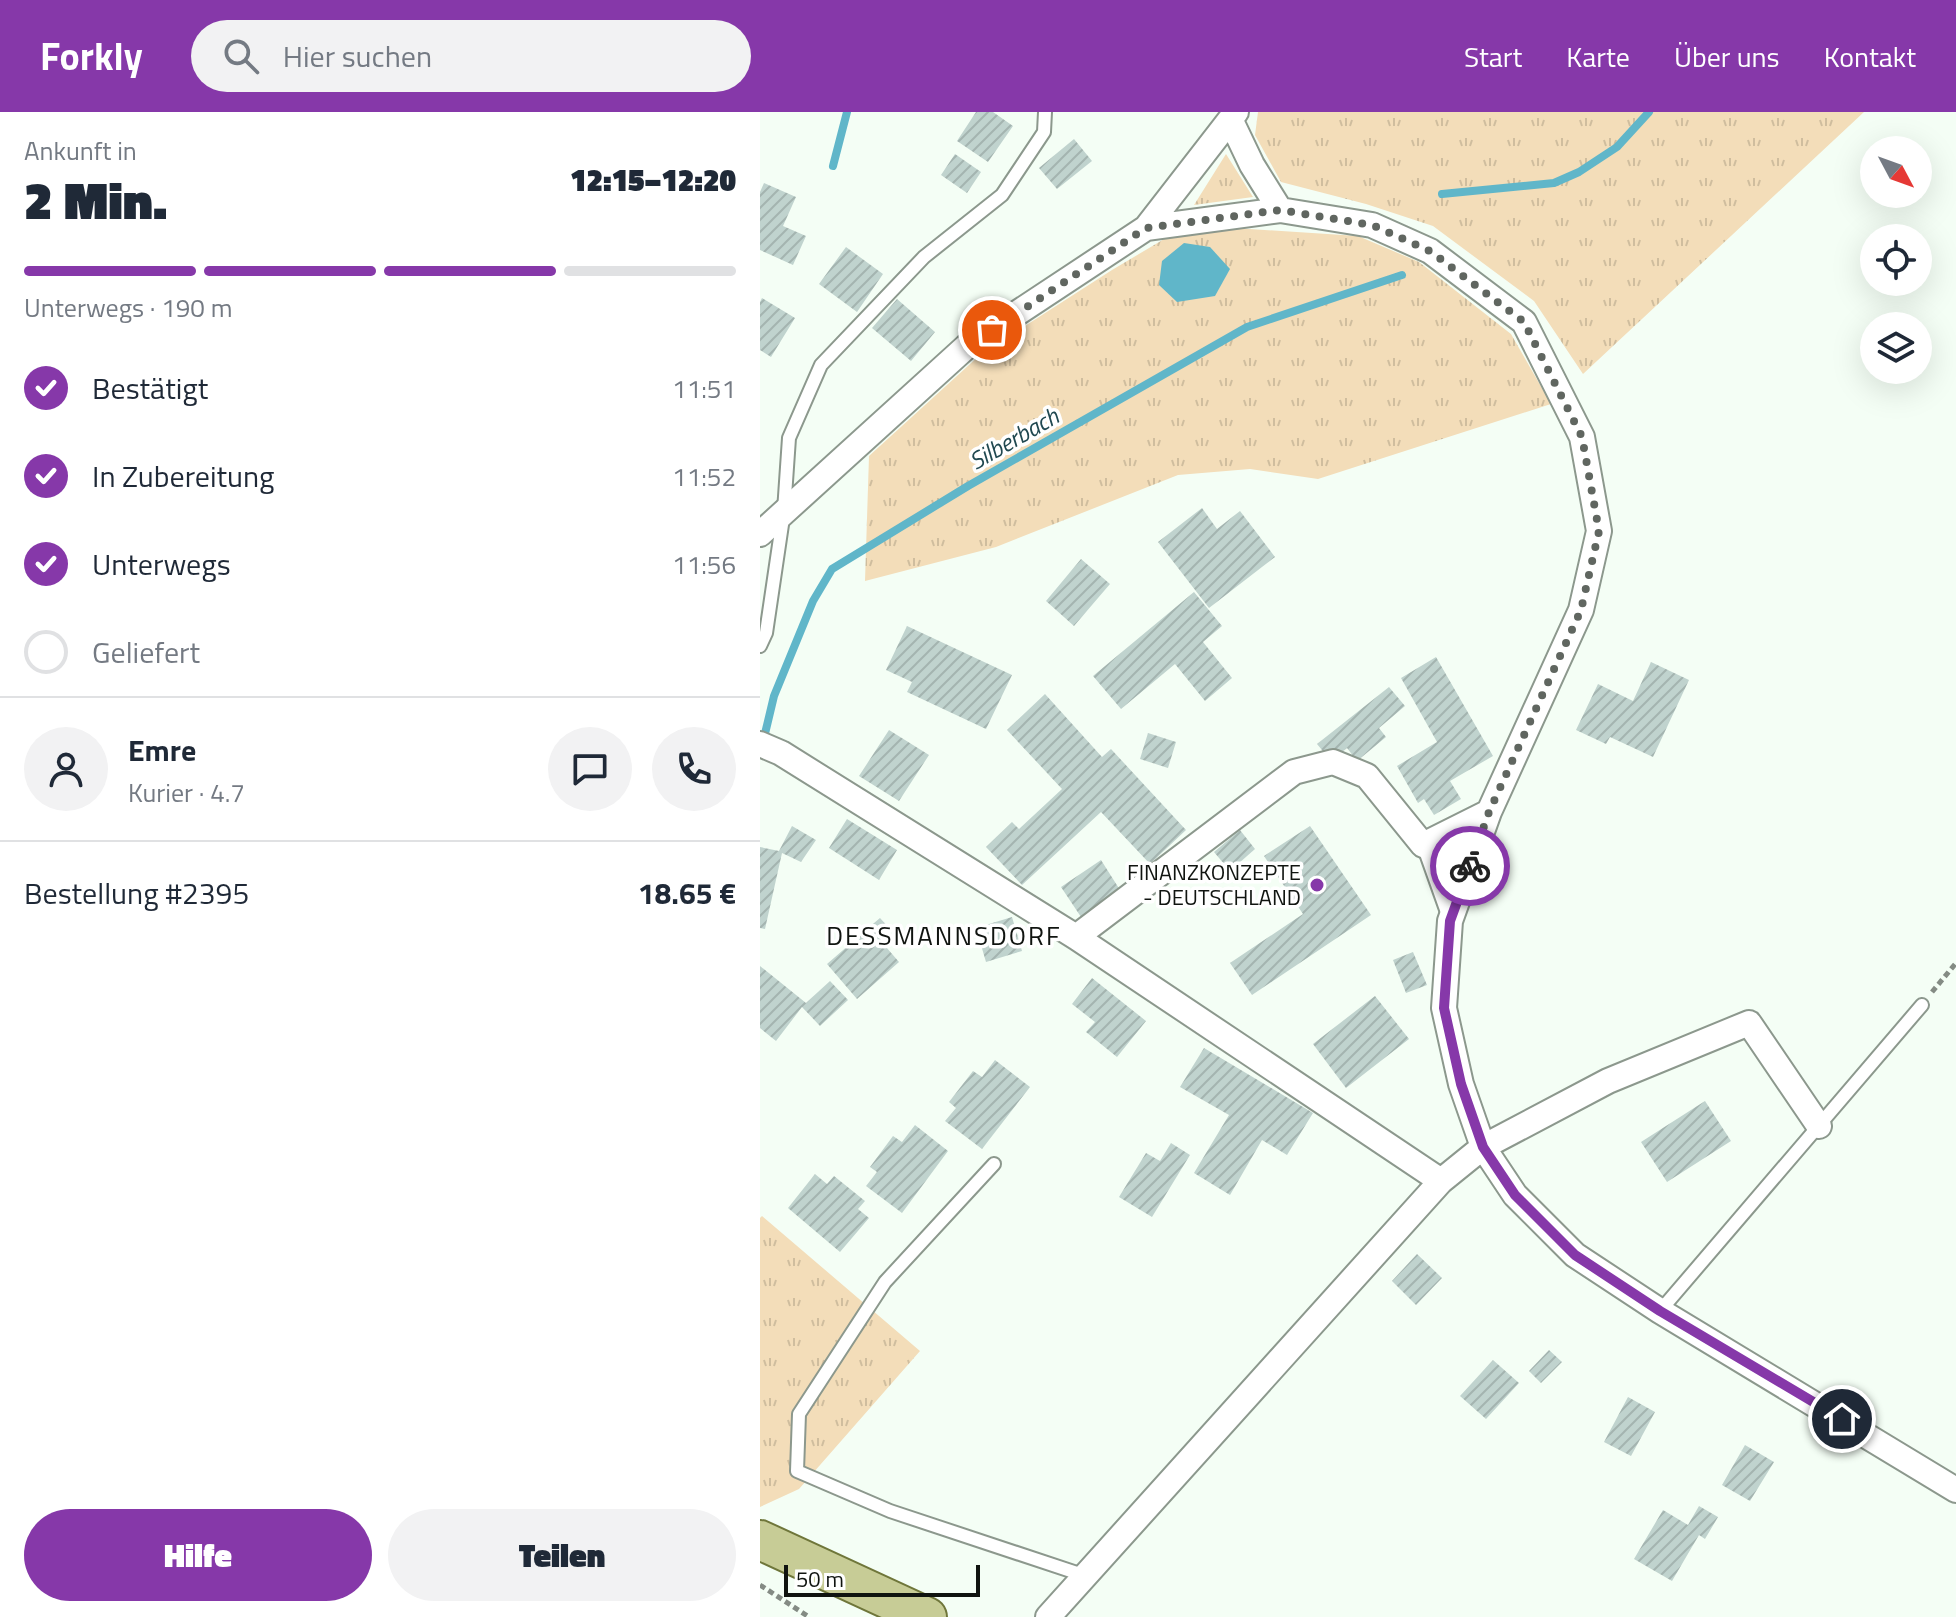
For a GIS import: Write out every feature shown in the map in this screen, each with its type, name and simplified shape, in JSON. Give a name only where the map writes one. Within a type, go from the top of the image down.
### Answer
[{"type":"main road","points":[[760,1540],[927,1617]]},
{"type":"street","points":[[760,534],[966,347],[1146,228],[1234,116]]},
{"type":"street","points":[[1234,116],[1252,165],[1280,210]]},
{"type":"street","points":[[1146,228],[1280,210],[1372,225],[1430,251],[1524,322],[1582,437],[1599,531],[1581,610],[1489,812],[1450,921],[1444,1008],[1461,1084],[1483,1147],[1515,1195],[1575,1255],[1660,1311],[1956,1490]]},
{"type":"street","points":[[770,748],[1076,937],[1441,1181]]},
{"type":"street","points":[[1076,937],[1294,772],[1333,762],[1367,776],[1423,845],[1489,812]]},
{"type":"street","points":[[1050,1615],[1441,1181],[1483,1147],[1608,1081],[1749,1023],[1819,1126]]},
{"type":"lane","points":[[760,646],[766,633],[784,511],[789,438],[821,365],[924,257],[1002,195],[1044,132],[1045,112]]},
{"type":"lane","points":[[1423,845],[1450,921]]},
{"type":"lane","points":[[1660,1311],[1922,1005]]},
{"type":"lane","points":[[994,1164],[885,1282],[799,1414],[797,1471],[890,1511],[1086,1576]]},
{"type":"path","points":[[1922,1005],[1956,963]]},
{"type":"path","points":[[760,1585],[809,1617]]},
{"type":"green space","points":[[1258,112],[1864,112],[1583,374],[1534,301],[1433,226],[1366,204],[1281,182],[1255,135]]},
{"type":"green space","points":[[1226,154],[1253,197],[1194,205]]},
{"type":"green space","points":[[1218,227],[1358,236],[1419,262],[1511,334],[1551,404],[1318,479],[1250,469],[1178,475],[996,547],[865,581],[869,456],[980,355],[1176,232]]},
{"type":"green space","points":[[762,1216],[920,1351],[799,1489],[760,1507],[760,1218]]},
{"type":"water","points":[[1184,243],[1210,247],[1230,269],[1215,296],[1177,302],[1159,285],[1162,261]]},
{"type":"building","points":[[976,112],[993,112],[1013,126],[988,162],[957,141]]},
{"type":"building","points":[[1074,139],[1092,161],[1057,189],[1039,168]]},
{"type":"building","points":[[955,154],[981,172],[967,193],[941,175]]},
{"type":"building","points":[[764,183],[796,197],[783,226],[806,236],[793,265],[760,250],[760,192]]},
{"type":"building","points":[[846,247],[883,274],[857,312],[819,284]]},
{"type":"building","points":[[762,298],[795,318],[771,357],[760,350]]},
{"type":"building","points":[[897,299],[935,332],[911,361],[872,328]]},
{"type":"building","points":[[1202,508],[1217,529],[1240,511],[1275,557],[1209,608],[1158,542]]},
{"type":"building","points":[[1081,559],[1110,584],[1074,626],[1046,601]]},
{"type":"building","points":[[1194,592],[1222,626],[1203,642],[1232,678],[1205,701],[1175,664],[1121,709],[1093,676]]},
{"type":"building","points":[[907,626],[1012,675],[986,729],[907,692],[912,682],[886,670]]},
{"type":"building","points":[[1436,657],[1493,756],[1450,781],[1461,799],[1434,815],[1424,799],[1418,803],[1397,766],[1437,742],[1401,678]]},
{"type":"building","points":[[1651,662],[1689,680],[1653,757],[1610,737],[1606,744],[1576,730],[1598,684],[1633,701]]},
{"type":"building","points":[[1389,687],[1405,706],[1379,728],[1386,737],[1357,761],[1347,748],[1331,761],[1317,744]]},
{"type":"building","points":[[1045,694],[1102,757],[1111,749],[1186,830],[1150,864],[1101,812],[1022,885],[986,847],[1012,822],[1019,829],[1062,789],[1007,730]]},
{"type":"building","points":[[889,730],[929,755],[899,801],[859,776]]},
{"type":"building","points":[[1148,733],[1176,742],[1168,768],[1140,759]]},
{"type":"building","points":[[847,819],[897,850],[879,880],[829,848]]},
{"type":"building","points":[[792,826],[816,840],[801,862],[782,853],[765,929],[760,928],[760,847],[779,851]]},
{"type":"building","name":"FINANZKONZEPTE - DEUTSCHLAND","points":[[1310,826],[1371,915],[1252,995],[1230,963],[1303,914],[1264,856]]},
{"type":"building","points":[[1240,830],[1255,849],[1230,871],[1214,852]]},
{"type":"building","points":[[1101,860],[1120,890],[1081,917],[1061,887]]},
{"type":"building","points":[[1012,917],[1022,951],[986,962],[976,928]]},
{"type":"building","points":[[880,918],[891,930],[880,940],[899,962],[857,999],[827,964]]},
{"type":"building","points":[[1413,952],[1427,985],[1406,993],[1393,960]]},
{"type":"building","points":[[760,966],[806,1003],[830,981],[848,1000],[820,1026],[802,1007],[776,1041],[760,1028]]},
{"type":"building","points":[[1092,978],[1146,1021],[1117,1057],[1086,1032],[1095,1022],[1072,1004]]},
{"type":"building","points":[[1375,996],[1409,1039],[1346,1088],[1313,1044]]},
{"type":"building","points":[[1204,1048],[1313,1113],[1287,1155],[1262,1140],[1230,1195],[1194,1173],[1229,1115],[1180,1087]]},
{"type":"building","points":[[995,1060],[1030,1087],[982,1149],[945,1121],[956,1108],[949,1102],[973,1071],[982,1077]]},
{"type":"building","points":[[1705,1101],[1731,1141],[1667,1182],[1641,1142]]},
{"type":"building","points":[[915,1125],[948,1151],[902,1213],[866,1186],[877,1172],[870,1167],[893,1136],[902,1142]]},
{"type":"building","points":[[1171,1143],[1190,1155],[1152,1217],[1119,1197],[1146,1153],[1160,1161]]},
{"type":"building","points":[[815,1174],[827,1184],[834,1176],[865,1201],[858,1209],[869,1218],[840,1252],[788,1208]]},
{"type":"building","points":[[1417,1254],[1442,1278],[1416,1305],[1392,1281]]},
{"type":"building","points":[[1549,1350],[1562,1362],[1541,1383],[1529,1371]]},
{"type":"building","points":[[1493,1360],[1519,1383],[1486,1419],[1460,1396]]},
{"type":"building","points":[[1628,1397],[1655,1412],[1631,1456],[1604,1442]]},
{"type":"building","points":[[1745,1445],[1774,1462],[1750,1501],[1722,1485]]},
{"type":"building","points":[[1699,1506],[1718,1517],[1705,1539],[1699,1535],[1672,1581],[1634,1559],[1663,1510],[1688,1525]]},
{"type":"waterway","points":[[833,166],[847,112]]},
{"type":"waterway","name":"Silberbach","points":[[1442,194],[1554,183],[1579,172],[1617,147],[1649,112]]},
{"type":"waterway","name":"Silberbach","points":[[763,742],[774,696],[813,601],[832,569],[968,486],[1247,327],[1402,275]]},
{"type":"way so far","points":[[992,330],[1146,228],[1280,210],[1372,225],[1430,251],[1524,322],[1582,437],[1599,531],[1581,610],[1489,812],[1470,866]]},
{"type":"place","name":"FINANZKONZEPTE - DEUTSCHLAND","points":[[1317,885]]},
{"type":"district","name":"DESSMANNSDORF","points":[[944,936]]},
{"type":"route","points":[[1470,866],[1450,921],[1444,1008],[1461,1084],[1483,1147],[1515,1195],[1575,1255],[1660,1311],[1842,1419]]}]
